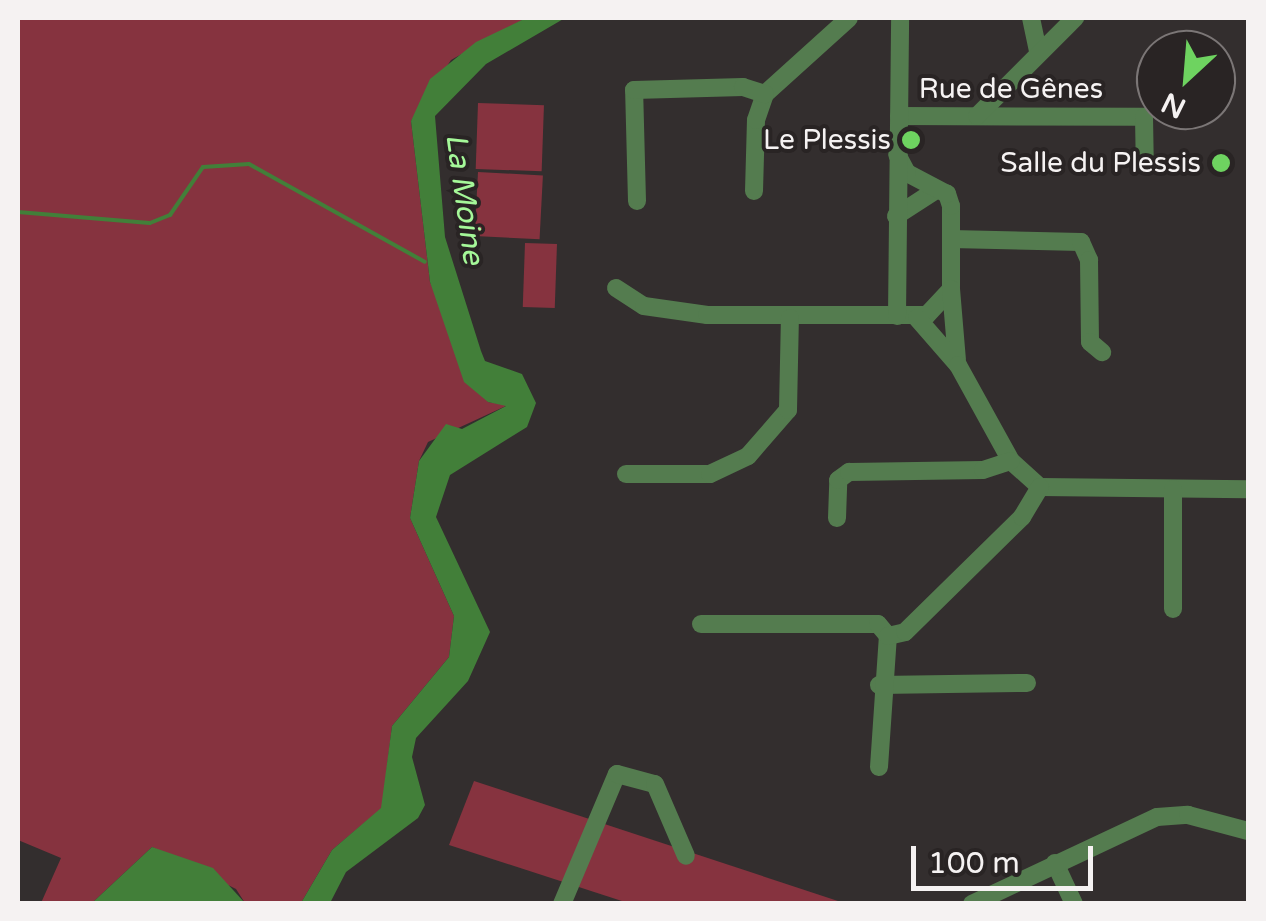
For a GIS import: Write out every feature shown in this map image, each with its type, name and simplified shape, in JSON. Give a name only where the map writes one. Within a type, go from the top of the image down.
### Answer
[{"type":"street","points":[[897,316],[900,18]]},
{"type":"street","points":[[1031,18],[1038,50]]},
{"type":"street","points":[[977,116],[1038,50],[1075,18]]},
{"type":"street","points":[[754,191],[756,120],[766,94],[837,22]]},
{"type":"street","points":[[637,201],[634,90],[743,87],[766,94]]},
{"type":"street","name":"Rue de Gênes","points":[[900,116],[1144,117],[1145,156]]},
{"type":"street","points":[[896,154],[915,181],[947,194],[958,365]]},
{"type":"street","points":[[896,216],[936,190]]},
{"type":"street","points":[[951,240],[1081,242],[1089,260],[1090,342],[1102,352]]},
{"type":"street","points":[[616,288],[644,306],[790,318],[918,318],[942,308],[951,289]]},
{"type":"street","points":[[626,474],[710,474],[748,456],[788,410],[790,318]]},
{"type":"street","points":[[918,318],[958,365],[1011,461],[1040,487],[1248,489]]},
{"type":"street","points":[[838,518],[838,480],[849,472],[983,470],[1011,461]]},
{"type":"street","points":[[888,636],[906,632],[1010,529],[1040,487]]},
{"type":"street","points":[[1173,490],[1174,609]]},
{"type":"street","points":[[701,624],[878,624],[888,636]]},
{"type":"street","points":[[879,768],[879,685],[888,636]]},
{"type":"street","points":[[879,685],[1027,683]]},
{"type":"street","points":[[562,904],[616,774],[655,784],[686,856]]},
{"type":"street","points":[[972,904],[1157,817],[1188,815],[1248,831]]},
{"type":"street","points":[[1055,862],[1074,904]]},
{"type":"shaded area","points":[[18,18],[526,18],[451,60],[411,121],[430,282],[488,402],[508,405],[428,442],[419,461],[410,518],[454,616],[449,657],[392,726],[382,808],[332,850],[301,903],[245,903],[236,889],[152,847],[92,903],[41,903],[61,858],[18,840]]},
{"type":"shaded area","points":[[526,18],[565,18],[486,64],[435,116],[445,237],[481,351],[485,361],[522,374],[536,403],[527,427],[450,475],[436,517],[490,632],[468,681],[416,738],[412,757],[425,805],[418,818],[346,872],[330,903],[301,903],[332,850],[381,808],[392,726],[449,657],[454,616],[410,518],[419,461],[446,424],[462,429],[506,406],[488,402],[464,382],[430,282],[411,121],[430,79],[476,42]]},
{"type":"shaded area","points":[[478,103],[544,105],[542,171],[476,169]]},
{"type":"shaded area","points":[[478,172],[543,175],[540,239],[475,236]]},
{"type":"shaded area","points":[[525,243],[557,244],[555,308],[523,307]]},
{"type":"shaded area","points":[[474,781],[844,903],[628,903],[449,845]]},
{"type":"shaded area","points":[[152,847],[213,868],[245,903],[92,903]]},
{"type":"waterway","points":[[18,212],[150,223],[170,215],[203,167],[249,164],[425,262]]},
{"type":"place","name":"Le Plessis","points":[[911,140]]},
{"type":"place","name":"Salle du Plessis","points":[[1221,163]]},
{"type":"water label","name":"La Moine","points":[[464,199]]}]
